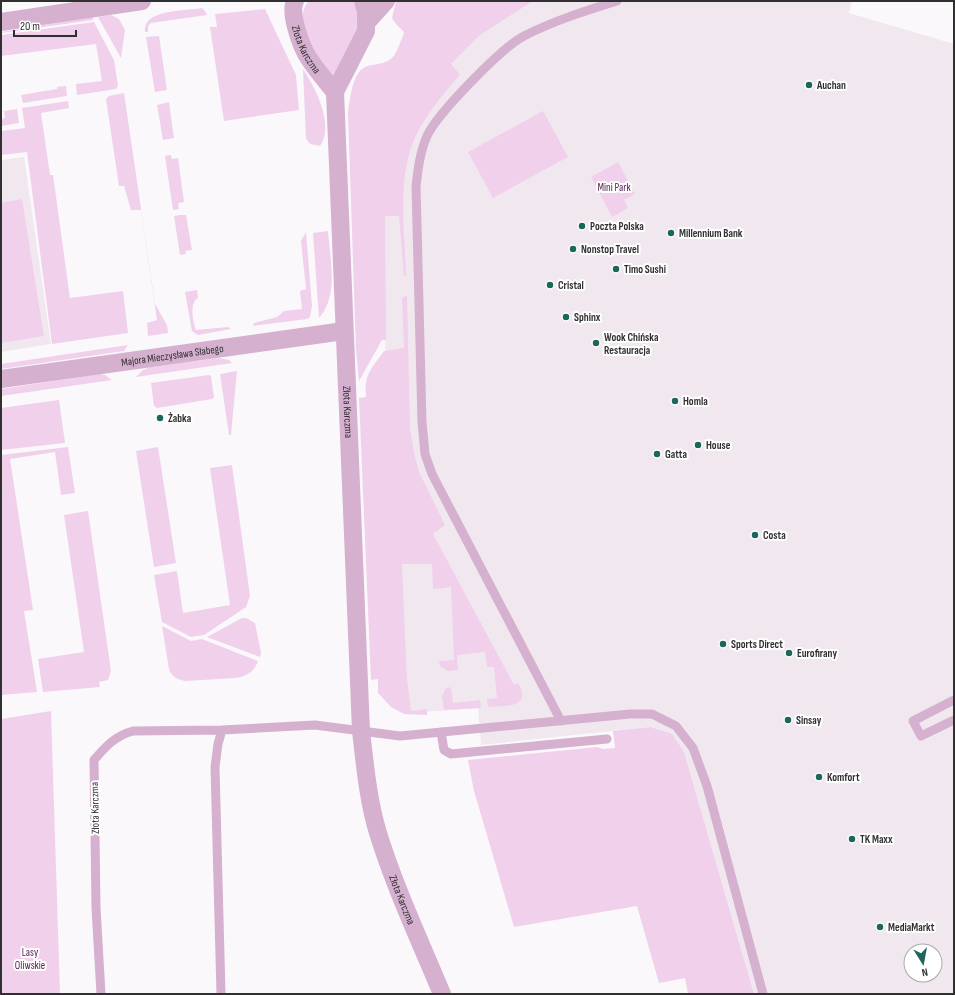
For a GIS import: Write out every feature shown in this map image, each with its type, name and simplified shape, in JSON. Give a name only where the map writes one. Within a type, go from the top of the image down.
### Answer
[{"type":"street","points":[[1,22],[142,1]]},
{"type":"street","name":"Złota Karczma","points":[[295,1],[292,6],[295,25],[307,56],[335,92]]},
{"type":"street","name":"Złota Karczma","points":[[363,1],[366,11],[366,31],[335,92],[361,731],[368,790],[378,832],[396,883],[442,994]]},
{"type":"street","points":[[367,22],[386,1]]},
{"type":"street","name":"Majora Mieczysława Słabego","points":[[1,379],[344,331]]},
{"type":"lane","points":[[561,721],[432,474],[425,454],[422,422],[416,186],[420,157],[427,135],[448,107],[498,56],[522,37],[568,16],[617,1]]},
{"type":"lane","points":[[954,700],[914,721],[921,736],[954,720]]},
{"type":"lane","points":[[361,731],[400,736],[652,714],[676,726],[692,748],[707,786],[764,994]]},
{"type":"lane","name":"Złota Karczma","points":[[101,994],[96,908],[94,760],[108,743],[120,735],[133,731],[222,730],[315,725],[361,731]]},
{"type":"lane","points":[[221,994],[215,767],[218,744],[222,730]]},
{"type":"lane","points":[[440,732],[444,750],[451,754],[607,739]]},
{"type":"shaded area","points":[[452,1],[852,1],[849,13],[954,44],[954,994],[754,994],[684,752],[650,727],[481,745],[478,708],[410,713],[404,675],[385,344],[382,253],[385,156]]},
{"type":"shaded area","points":[[24,157],[51,344],[1,352],[1,160]]},
{"type":"green space","points":[[309,1],[353,1],[358,10],[358,30],[350,50],[335,77],[331,75],[320,60],[305,29],[303,19],[304,9]]},
{"type":"green space","points":[[396,1],[533,1],[480,35],[451,64],[460,75],[425,119],[415,138],[407,163],[403,195],[406,276],[404,276],[399,216],[385,216],[386,340],[382,340],[359,381],[356,350],[348,113],[353,86],[358,73],[368,66],[383,63],[392,58],[403,36],[404,32],[392,18]]},
{"type":"green space","points":[[202,8],[207,15],[151,23],[148,26],[148,32],[145,32],[146,24],[150,19],[157,15],[166,12]]},
{"type":"green space","points":[[265,9],[296,75],[299,110],[224,121],[210,27],[217,27],[215,14]]},
{"type":"green space","points":[[111,15],[119,19],[125,30],[121,58],[98,17]]},
{"type":"green space","points":[[93,17],[93,20],[1,33],[1,32]]},
{"type":"green space","points":[[94,22],[114,60],[118,86],[116,89],[77,95],[76,84],[102,81],[96,44],[1,56],[1,35]]},
{"type":"green space","points":[[159,36],[167,90],[155,92],[146,37]]},
{"type":"green space","points":[[303,69],[322,106],[325,128],[324,137],[320,146],[310,144],[306,139]]},
{"type":"green space","points":[[66,86],[67,96],[23,103],[21,95]]},
{"type":"green space","points":[[124,93],[155,304],[167,325],[168,333],[148,336],[147,323],[157,320],[141,210],[131,210],[124,186],[119,186],[106,99],[109,96]]},
{"type":"green space","points":[[68,101],[69,108],[41,113],[50,175],[53,175],[70,298],[123,291],[128,333],[52,344],[27,152],[1,155],[1,131],[25,128],[22,108]]},
{"type":"green space","points":[[169,102],[174,138],[163,140],[157,105]]},
{"type":"green space","points":[[17,109],[19,123],[1,126],[1,119],[5,118],[4,111]]},
{"type":"green space","points":[[543,111],[568,157],[493,198],[468,152]]},
{"type":"green space","points":[[171,155],[172,159],[178,158],[184,202],[178,203],[179,209],[173,210],[165,156]]},
{"type":"green space","name":"Mini Park","points":[[618,162],[635,194],[624,200],[628,208],[612,217],[591,177]]},
{"type":"green space","points":[[22,199],[44,336],[1,343],[1,203]]},
{"type":"green space","points":[[186,215],[192,250],[185,251],[186,254],[180,255],[174,216]]},
{"type":"green space","points":[[328,231],[332,276],[331,288],[325,309],[319,318],[313,233]]},
{"type":"green space","points":[[306,232],[312,306],[310,317],[307,319],[253,326],[254,323],[277,317],[284,311],[302,309],[300,291],[306,289],[301,241]]},
{"type":"green space","points":[[197,290],[198,298],[193,304],[192,313],[196,330],[228,327],[231,329],[198,335],[192,331],[185,292]]},
{"type":"green space","points":[[407,295],[410,429],[419,472],[445,525],[433,534],[514,685],[518,683],[522,691],[520,701],[509,706],[488,707],[487,699],[497,698],[494,667],[487,667],[485,652],[457,655],[458,670],[448,671],[440,666],[439,661],[454,660],[451,587],[433,589],[432,564],[402,564],[407,680],[411,711],[427,709],[427,715],[404,714],[391,707],[378,693],[378,679],[371,680],[359,398],[366,397],[367,377],[372,367],[384,351],[404,348],[402,298]]},
{"type":"green space","points":[[128,345],[124,351],[1,369],[1,364]]},
{"type":"green space","points":[[219,358],[229,360],[232,363],[136,377],[143,370],[150,367]]},
{"type":"green space","points":[[237,371],[231,435],[229,435],[220,374]]},
{"type":"green space","points":[[100,374],[105,375],[112,380],[1,396],[1,389]]},
{"type":"green space","points":[[209,375],[211,376],[214,397],[212,399],[157,408],[154,406],[151,383]]},
{"type":"green space","points":[[59,400],[65,443],[1,450],[1,408]]},
{"type":"green space","points":[[68,447],[75,493],[61,495],[55,452],[10,459],[33,610],[24,611],[37,692],[1,695],[1,455]]},
{"type":"green space","points":[[158,447],[176,563],[154,567],[136,451]]},
{"type":"green space","points":[[232,465],[250,596],[246,607],[204,635],[191,637],[162,622],[154,575],[177,571],[183,613],[230,605],[210,468]]},
{"type":"green space","points":[[88,511],[111,671],[108,680],[99,682],[100,687],[43,692],[38,659],[84,652],[64,515]]},
{"type":"green space","points":[[242,618],[246,618],[255,623],[261,653],[260,657],[207,637]]},
{"type":"green space","points":[[162,626],[191,641],[202,639],[258,661],[252,671],[247,675],[240,677],[185,681],[173,676],[170,672]]},
{"type":"green space","points":[[451,687],[453,703],[480,700],[481,708],[444,710],[442,697],[445,689]]},
{"type":"green space","name":"Lasy Oliwskie","points":[[51,711],[60,994],[1,994],[1,719]]},
{"type":"green space","points":[[650,727],[672,734],[684,752],[754,994],[688,994],[685,978],[659,983],[637,906],[514,927],[474,791],[468,760],[597,747],[603,749],[615,748],[613,731]]},
{"type":"place","name":"Auchan","points":[[809,85]]},
{"type":"place","name":"Poczta Polska","points":[[582,226]]},
{"type":"place","name":"Millennium Bank","points":[[671,233]]},
{"type":"place","name":"Nonstop Travel","points":[[573,249]]},
{"type":"place","name":"Timo Sushi","points":[[616,269]]},
{"type":"place","name":"Cristal","points":[[550,285]]},
{"type":"place","name":"Sphinx","points":[[566,317]]},
{"type":"place","name":"Wook Chińska Restauracja","points":[[596,343]]},
{"type":"place","name":"Homla","points":[[675,401]]},
{"type":"place","name":"Żabka","points":[[160,418]]},
{"type":"place","name":"House","points":[[698,445]]},
{"type":"place","name":"Gatta","points":[[657,454]]},
{"type":"place","name":"Costa","points":[[755,535]]},
{"type":"place","name":"Sports Direct","points":[[723,644]]},
{"type":"place","name":"Eurofirany","points":[[789,653]]},
{"type":"place","name":"Sinsay","points":[[788,720]]},
{"type":"place","name":"Komfort","points":[[819,777]]},
{"type":"place","name":"TK Maxx","points":[[852,839]]},
{"type":"place","name":"MediaMarkt","points":[[880,927]]}]
